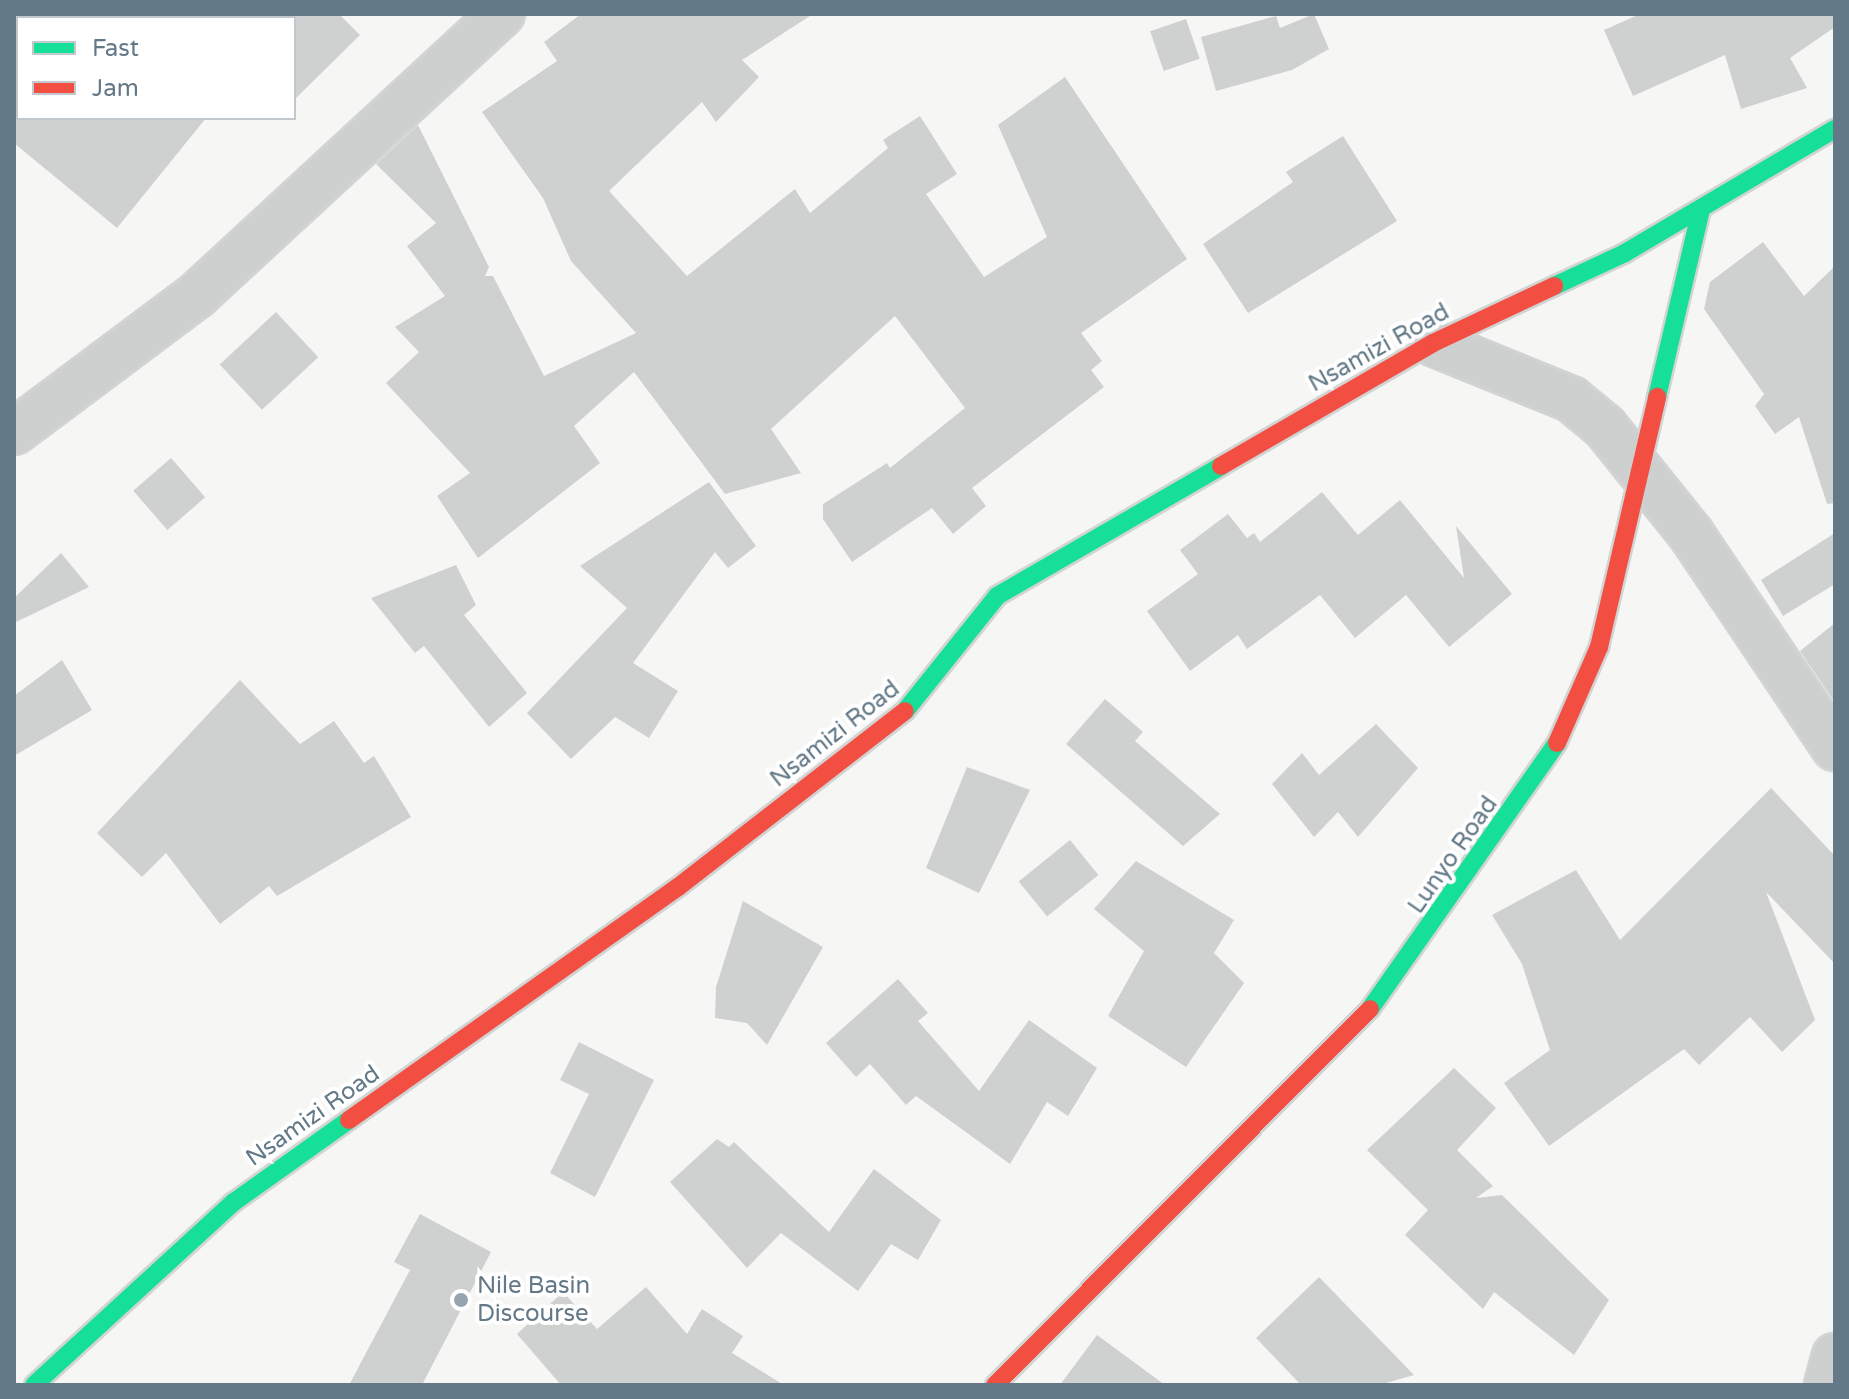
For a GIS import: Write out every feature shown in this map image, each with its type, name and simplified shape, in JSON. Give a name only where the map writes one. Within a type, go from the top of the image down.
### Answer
[{"type":"street","points":[[14,432],[197,295],[502,14]]},
{"type":"street","name":"Nsamizi Road","points":[[34,1385],[234,1202],[678,887],[918,701],[997,596],[1433,343],[1701,210],[1835,129]]},
{"type":"street","name":"Lunyo Road","points":[[995,1385],[1154,1223],[1269,1123],[1352,1034],[1443,915],[1582,699],[1701,210]]},
{"type":"street","points":[[1433,343],[1571,399],[1638,468],[1835,748]]},
{"type":"street","points":[[1827,1385],[1835,1356]]},
{"type":"building","points":[[339,14],[360,35],[296,98],[296,16]]},
{"type":"building","points":[[581,14],[813,14],[742,60],[759,77],[716,122],[702,102],[609,191],[687,276],[795,189],[810,213],[888,148],[883,140],[920,116],[957,174],[926,194],[984,277],[1047,237],[998,125],[1065,77],[1187,259],[1081,333],[1102,361],[1091,370],[1104,387],[972,488],[986,506],[953,534],[932,508],[852,562],[823,519],[823,504],[887,463],[890,468],[965,408],[895,316],[771,429],[801,473],[725,494],[634,372],[574,426],[600,463],[478,558],[437,496],[470,473],[386,383],[419,352],[395,327],[445,296],[407,246],[436,223],[376,164],[418,125],[489,267],[485,276],[493,276],[544,376],[636,333],[571,261],[543,198],[482,112],[557,61],[544,42]]},
{"type":"building","points":[[1314,14],[1329,49],[1292,70],[1216,91],[1201,37],[1276,16],[1280,28]]},
{"type":"building","points":[[1640,14],[1835,14],[1835,27],[1790,58],[1807,88],[1741,109],[1725,55],[1633,96],[1604,30]]},
{"type":"building","points":[[1186,19],[1200,59],[1164,71],[1150,31]]},
{"type":"building","points":[[14,118],[204,120],[117,228],[14,143]]},
{"type":"building","points":[[1343,136],[1397,221],[1248,313],[1203,244],[1293,182],[1286,172]]},
{"type":"building","points":[[1763,242],[1804,296],[1835,266],[1835,503],[1827,504],[1799,417],[1775,434],[1755,406],[1764,394],[1704,309],[1710,282]]},
{"type":"building","points":[[276,312],[318,357],[262,410],[220,365]]},
{"type":"building","points":[[171,458],[205,497],[167,530],[133,491]]},
{"type":"building","points":[[709,482],[756,546],[728,568],[715,552],[633,663],[678,691],[649,738],[615,717],[571,759],[527,713],[627,608],[580,566]]},
{"type":"building","points":[[1322,492],[1358,535],[1400,500],[1464,578],[1456,526],[1512,594],[1449,647],[1406,595],[1355,638],[1320,595],[1247,649],[1238,635],[1190,671],[1147,611],[1198,574],[1180,550],[1228,514],[1247,538],[1254,533],[1260,542]]},
{"type":"building","points":[[1835,533],[1835,584],[1783,616],[1761,580]]},
{"type":"building","points":[[61,553],[89,587],[14,623],[14,598]]},
{"type":"building","points":[[456,565],[476,605],[464,615],[527,693],[489,727],[424,646],[415,653],[371,598]]},
{"type":"building","points":[[1835,623],[1835,703],[1800,651]]},
{"type":"building","points":[[62,660],[92,710],[14,756],[14,696]]},
{"type":"building","points":[[240,680],[300,744],[334,721],[364,763],[374,756],[411,817],[277,896],[269,886],[220,924],[166,853],[142,877],[97,833]]},
{"type":"building","points":[[1105,699],[1143,732],[1135,741],[1220,814],[1183,846],[1066,744]]},
{"type":"building","points":[[1376,724],[1418,768],[1358,837],[1338,812],[1314,837],[1272,784],[1302,753],[1319,775]]},
{"type":"building","points":[[967,767],[1030,790],[979,893],[926,868]]},
{"type":"building","points":[[1771,788],[1835,856],[1835,964],[1766,892],[1815,1020],[1782,1052],[1750,1017],[1699,1065],[1684,1049],[1549,1146],[1504,1083],[1550,1050],[1522,964],[1492,915],[1576,870],[1620,940]]},
{"type":"building","points":[[1070,840],[1098,875],[1047,917],[1019,882]]},
{"type":"building","points":[[1136,861],[1234,920],[1214,953],[1244,983],[1186,1067],[1108,1016],[1144,951],[1094,909]]},
{"type":"building","points":[[743,901],[823,947],[767,1045],[747,1023],[715,1018],[716,987]]},
{"type":"building","points":[[898,979],[928,1013],[918,1021],[979,1091],[1029,1020],[1097,1068],[1068,1116],[1047,1102],[1010,1164],[916,1096],[906,1105],[870,1064],[856,1077],[826,1043]]},
{"type":"building","points":[[579,1042],[654,1080],[595,1197],[550,1173],[589,1094],[560,1080]]},
{"type":"building","points":[[1454,1068],[1496,1108],[1457,1150],[1493,1186],[1476,1198],[1502,1195],[1609,1300],[1574,1355],[1494,1292],[1483,1309],[1405,1235],[1428,1210],[1367,1150]]},
{"type":"building","points":[[717,1139],[729,1147],[734,1142],[829,1232],[874,1169],[941,1220],[918,1260],[891,1244],[858,1291],[781,1233],[747,1268],[670,1182]]},
{"type":"building","points":[[420,1214],[491,1252],[422,1385],[349,1385],[410,1270],[394,1262]]},
{"type":"building","points":[[1319,1277],[1414,1375],[1379,1385],[1301,1385],[1256,1338]]},
{"type":"building","points":[[646,1287],[687,1334],[702,1309],[743,1336],[732,1353],[784,1385],[561,1385],[517,1334],[563,1292],[597,1329]]},
{"type":"building","points":[[1097,1335],[1165,1385],[1060,1385]]},
{"type":"traffic: fast","points":[[1554,286],[1625,253],[1835,129]]},
{"type":"traffic: fast","points":[[1657,397],[1701,210]]},
{"type":"traffic: fast","points":[[905,711],[997,596],[1221,466]]},
{"type":"traffic: fast","points":[[1370,1009],[1557,743]]},
{"type":"traffic: fast","points":[[34,1385],[234,1202],[349,1120]]},
{"type":"traffic: jam","points":[[1221,466],[1433,343],[1554,286]]},
{"type":"traffic: jam","points":[[1557,743],[1599,647],[1657,397]]},
{"type":"traffic: jam","points":[[349,1120],[678,887],[905,711]]},
{"type":"traffic: jam","points":[[995,1385],[1370,1009]]},
{"type":"place","name":"Nile Basin Discourse","points":[[461,1300]]}]
